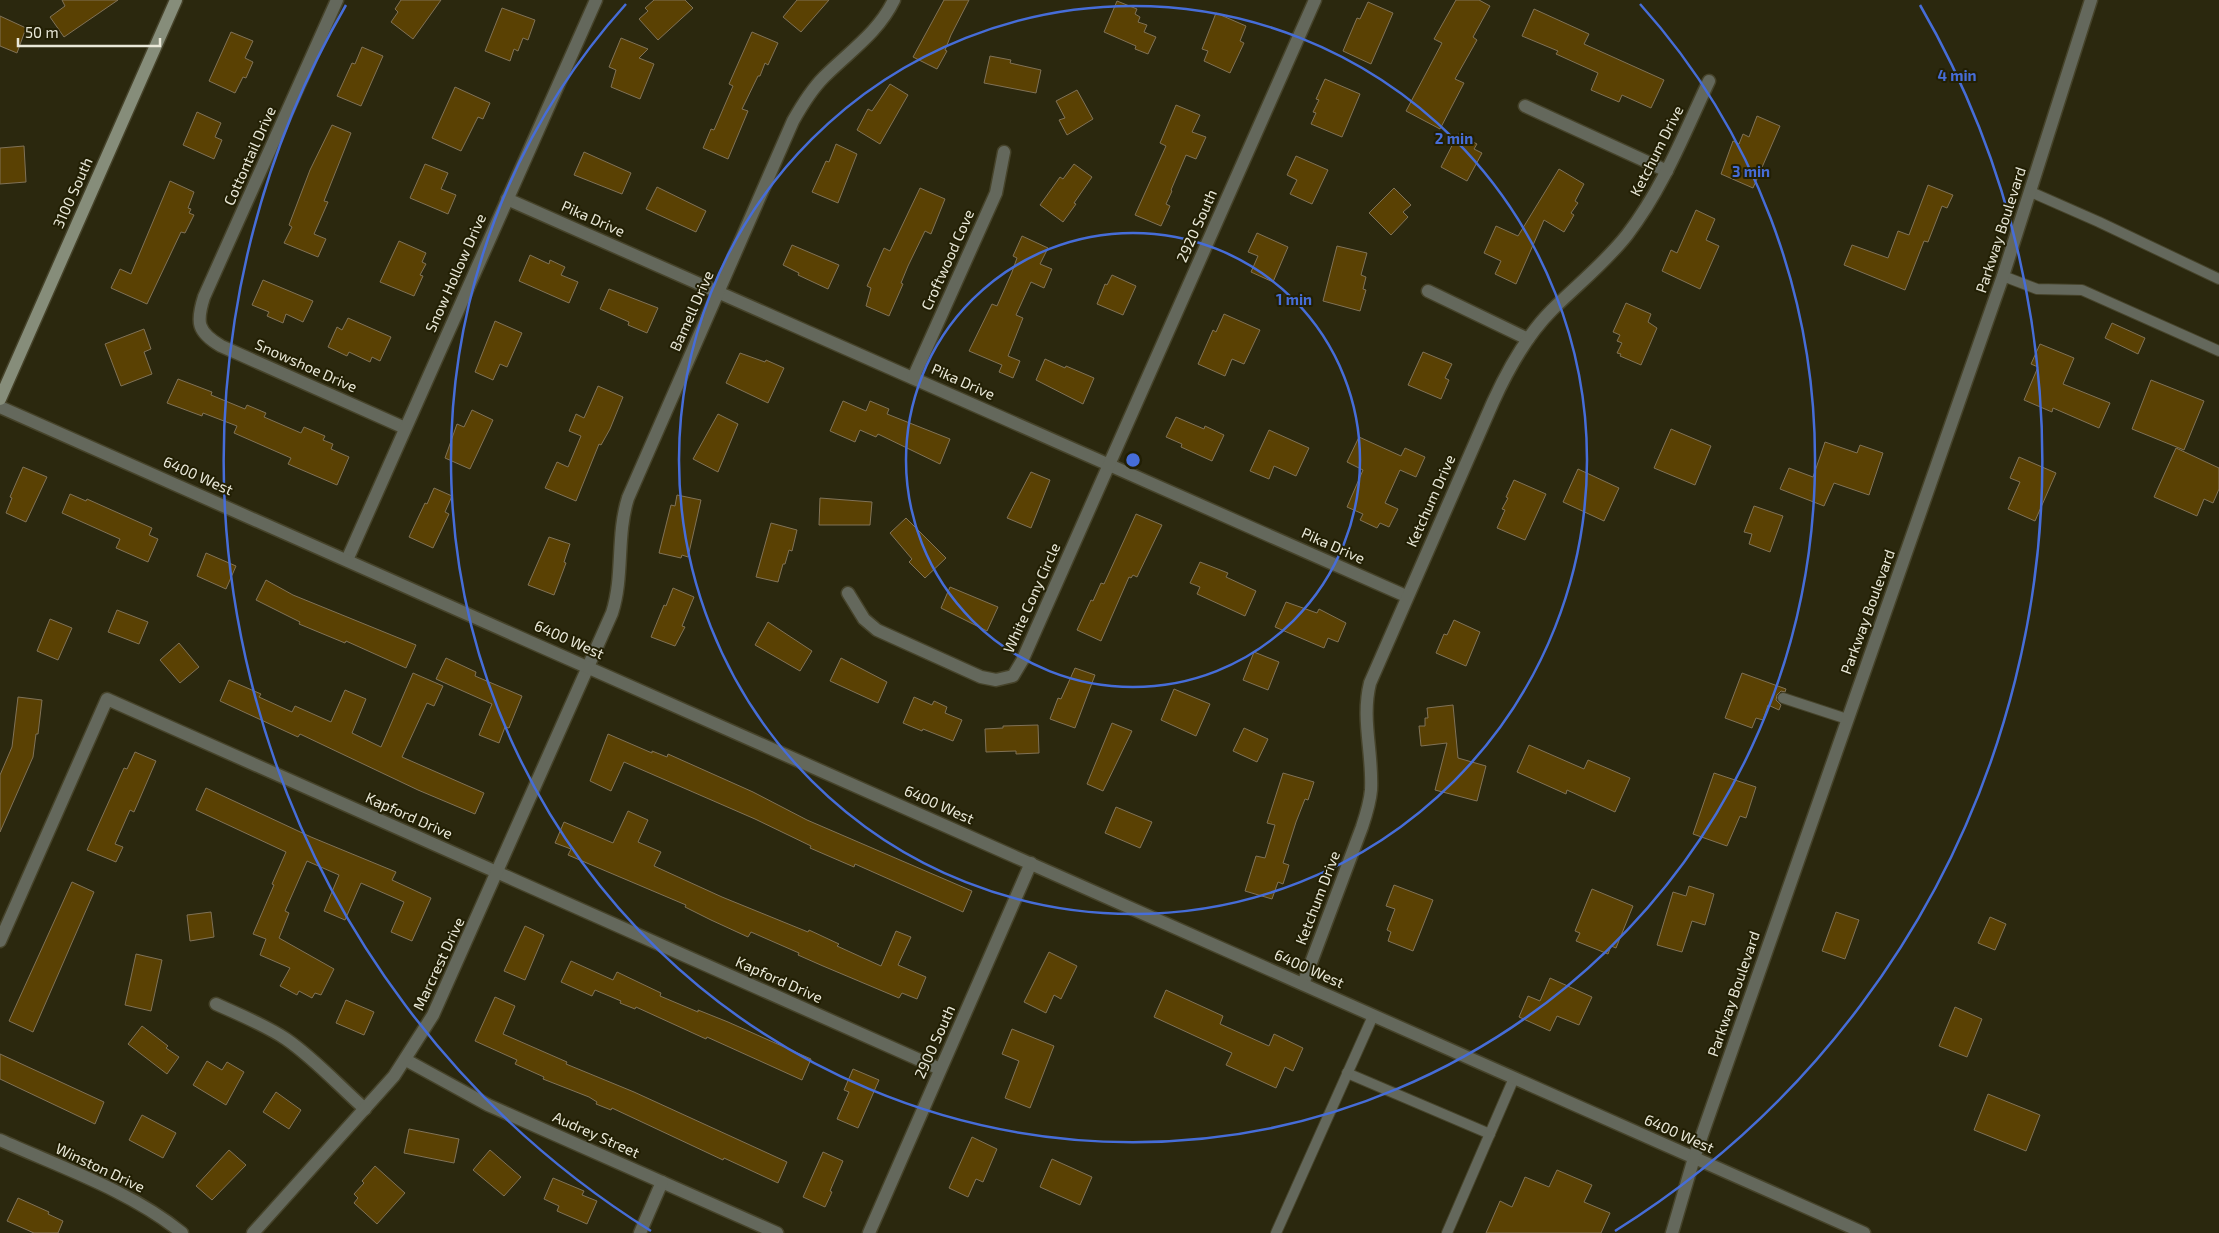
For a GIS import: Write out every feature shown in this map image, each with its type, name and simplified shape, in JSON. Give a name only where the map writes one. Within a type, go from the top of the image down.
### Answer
[{"type":"main road","name":"3100 South","points":[[0,399],[176,0]]},
{"type":"street","name":"Cottontail Drive","points":[[200,326],[200,312],[204,298],[337,0]]},
{"type":"street","name":"Snow Hollow Drive","points":[[347,560],[596,0]]},
{"type":"street","name":"Bamell Drive","points":[[588,667],[615,604],[619,585],[620,534],[628,498],[793,121],[804,101],[824,77],[874,31],[894,0]]},
{"type":"street","name":"2920 South","points":[[1108,464],[1314,0]]},
{"type":"street","name":"Parkway Boulevard","points":[[1672,1233],[1694,1158],[2003,276],[2091,0]]},
{"type":"street","name":"Ketchum Drive","points":[[1303,984],[1368,808],[1371,778],[1365,720],[1367,695],[1374,672],[1406,596],[1505,377],[1528,339],[1551,311],[1597,268],[1626,236],[1656,194],[1709,81]]},
{"type":"street","points":[[1525,106],[1667,172]]},
{"type":"street","name":"Croftwood Cove","points":[[914,378],[996,193],[1004,152]]},
{"type":"street","name":"Pika Drive","points":[[507,198],[1406,596]]},
{"type":"street","points":[[1428,291],[1528,339]]},
{"type":"street","name":"Snowshoe Drive","points":[[200,326],[208,338],[221,346],[405,428]]},
{"type":"street","name":"6400 West","points":[[0,406],[1864,1233]]},
{"type":"street","name":"White Cony Circle","points":[[848,593],[864,619],[885,634],[981,677],[996,680],[1014,676],[1108,464]]},
{"type":"street","name":"Marcrest Drive","points":[[253,1233],[365,1109],[406,1060],[444,996],[588,667]]},
{"type":"street","name":"Kapford Drive","points":[[0,941],[107,699],[940,1069]]},
{"type":"street","name":"2900 South","points":[[869,1233],[1031,863]]},
{"type":"street","points":[[216,1004],[256,1022],[287,1040],[308,1056],[365,1109]]},
{"type":"street","name":"Audrey Street","points":[[406,1060],[480,1102],[777,1233]]},
{"type":"street","name":"Winston Drive","points":[[0,1140],[127,1197],[168,1221],[182,1233]]},
{"type":"street","points":[[640,1233],[662,1182]]},
{"type":"lane","points":[[2031,192],[2219,278]]},
{"type":"lane","points":[[2003,276],[2037,288],[2082,290],[2219,351]]},
{"type":"lane","points":[[1783,698],[1847,719]]},
{"type":"lane","points":[[1276,1233],[1373,1016]]},
{"type":"lane","points":[[1347,1073],[1490,1134]]},
{"type":"lane","points":[[1447,1233],[1514,1078]]},
{"type":"building","points":[[62,0],[118,0],[64,37],[50,17],[65,6]]},
{"type":"building","points":[[401,0],[441,0],[413,39],[391,22],[398,12],[395,9]]},
{"type":"building","points":[[654,0],[685,0],[693,8],[658,40],[639,19],[648,11],[645,8]]},
{"type":"building","points":[[797,0],[829,0],[801,32],[783,17]]},
{"type":"building","points":[[944,0],[969,0],[951,35],[945,50],[947,51],[937,69],[913,57]]},
{"type":"building","points":[[1456,0],[1479,0],[1490,6],[1473,37],[1477,40],[1455,79],[1464,83],[1440,129],[1406,111],[1442,43],[1434,39]]},
{"type":"building","points":[[1117,1],[1137,9],[1135,14],[1140,17],[1138,22],[1147,25],[1144,32],[1156,37],[1148,54],[1135,49],[1136,46],[1104,32]]},
{"type":"building","points":[[1368,2],[1393,13],[1371,64],[1343,51],[1357,18],[1360,19]]},
{"type":"building","points":[[502,8],[535,20],[528,40],[523,38],[518,51],[514,49],[510,61],[485,51]]},
{"type":"building","points":[[1534,9],[1589,34],[1584,44],[1664,80],[1651,108],[1622,95],[1619,102],[1591,90],[1598,73],[1556,54],[1558,51],[1522,36]]},
{"type":"building","points":[[1216,13],[1246,26],[1240,41],[1244,43],[1230,73],[1204,61],[1208,51],[1202,49]]},
{"type":"building","points":[[0,16],[26,28],[17,53],[0,46]]},
{"type":"building","points":[[231,32],[253,41],[245,58],[253,62],[246,78],[243,77],[235,93],[209,81]]},
{"type":"building","points":[[752,32],[778,43],[768,65],[765,63],[742,109],[748,111],[728,159],[703,148],[711,129],[714,130],[733,86],[729,84]]},
{"type":"building","points":[[621,38],[648,49],[639,58],[654,64],[640,99],[611,87],[616,70],[609,67]]},
{"type":"building","points":[[362,47],[383,56],[361,106],[337,96],[352,63],[355,64]]},
{"type":"building","points":[[990,56],[1011,60],[1010,63],[1041,70],[1036,93],[984,83]]},
{"type":"building","points":[[1325,79],[1360,94],[1342,137],[1311,124],[1316,113],[1313,112],[1319,100],[1316,99]]},
{"type":"building","points":[[890,84],[908,95],[880,144],[857,130],[868,109],[872,111]]},
{"type":"building","points":[[455,87],[490,103],[483,119],[478,117],[461,151],[432,138]]},
{"type":"building","points":[[1077,90],[1093,119],[1067,135],[1059,120],[1065,118],[1056,101]]},
{"type":"building","points":[[1176,105],[1200,115],[1192,132],[1206,137],[1196,159],[1186,155],[1166,204],[1170,206],[1161,226],[1135,215],[1166,146],[1160,143]]},
{"type":"building","points":[[197,112],[221,123],[215,137],[222,140],[214,159],[183,145]]},
{"type":"building","points":[[1757,116],[1780,126],[1753,188],[1721,174],[1733,141],[1739,144],[1743,134],[1749,137]]},
{"type":"building","points":[[332,125],[351,133],[324,201],[328,202],[314,234],[326,239],[318,257],[284,243],[292,227],[289,225],[310,170]]},
{"type":"building","points":[[1458,134],[1477,144],[1474,149],[1482,153],[1467,181],[1441,167]]},
{"type":"building","points":[[836,144],[857,154],[838,203],[812,192],[826,161],[829,162]]},
{"type":"building","points":[[24,146],[26,182],[0,184],[0,148]]},
{"type":"building","points":[[584,152],[631,173],[622,194],[574,175]]},
{"type":"building","points":[[1296,156],[1328,170],[1312,204],[1290,194],[1297,180],[1287,175]]},
{"type":"building","points":[[425,164],[448,173],[441,189],[456,195],[448,214],[410,198]]},
{"type":"building","points":[[1074,164],[1092,177],[1063,222],[1040,205],[1060,177],[1063,179]]},
{"type":"building","points":[[1559,169],[1584,184],[1575,201],[1578,203],[1571,213],[1574,215],[1564,232],[1544,220],[1516,284],[1495,274],[1501,261],[1484,253],[1496,226],[1518,236]]},
{"type":"building","points":[[170,181],[194,192],[188,208],[191,209],[189,213],[194,215],[185,233],[181,232],[147,304],[111,288],[120,269],[131,274]]},
{"type":"building","points":[[1928,185],[1953,195],[1947,208],[1942,206],[1928,242],[1924,241],[1905,290],[1844,265],[1852,245],[1888,258],[1898,231],[1909,235]]},
{"type":"building","points":[[657,187],[706,211],[696,232],[646,209]]},
{"type":"building","points":[[920,188],[945,199],[931,234],[925,231],[908,266],[901,283],[903,284],[889,316],[866,306],[871,288],[867,286],[884,248],[890,251]]},
{"type":"building","points":[[1394,188],[1411,205],[1403,212],[1408,217],[1391,235],[1369,213]]},
{"type":"building","points":[[1696,210],[1715,219],[1706,240],[1719,246],[1700,289],[1662,271],[1671,250],[1677,253]]},
{"type":"building","points":[[1257,233],[1288,247],[1273,282],[1251,272],[1258,256],[1248,252]]},
{"type":"building","points":[[1022,236],[1048,248],[1040,264],[1052,269],[1044,288],[1031,282],[1016,315],[1023,318],[1008,356],[1020,361],[1013,378],[999,372],[1002,365],[969,351],[992,304],[997,306],[1017,258],[1013,256]]},
{"type":"building","points":[[399,241],[426,253],[422,262],[426,264],[420,275],[423,276],[414,296],[380,282]]},
{"type":"building","points":[[792,245],[839,265],[828,289],[798,275],[799,273],[783,265]]},
{"type":"building","points":[[1337,246],[1367,253],[1361,275],[1366,277],[1363,289],[1366,290],[1360,311],[1323,301]]},
{"type":"building","points":[[530,255],[549,264],[550,260],[565,267],[561,275],[578,282],[569,303],[519,281]]},
{"type":"building","points":[[1112,275],[1136,286],[1123,315],[1097,304],[1105,284],[1107,285]]},
{"type":"building","points":[[263,280],[313,301],[303,322],[286,314],[283,323],[267,316],[269,312],[252,305]]},
{"type":"building","points":[[609,289],[658,308],[647,333],[628,325],[629,322],[600,309]]},
{"type":"building","points":[[1626,303],[1651,314],[1648,322],[1657,328],[1641,365],[1617,353],[1622,343],[1617,341],[1620,335],[1613,332]]},
{"type":"building","points":[[1224,314],[1260,330],[1244,364],[1232,359],[1225,376],[1198,364],[1213,330],[1216,332]]},
{"type":"building","points":[[348,318],[391,337],[380,361],[372,357],[370,362],[349,352],[347,356],[328,347],[337,327],[342,330]]},
{"type":"building","points":[[495,321],[522,333],[507,367],[500,364],[493,380],[475,372]]},
{"type":"building","points":[[2112,323],[2145,338],[2138,354],[2105,338]]},
{"type":"building","points":[[144,329],[151,349],[144,352],[152,374],[121,386],[105,344]]},
{"type":"building","points":[[2040,344],[2074,358],[2063,384],[2110,403],[2099,428],[2053,408],[2052,412],[2024,400],[2038,367],[2031,364]]},
{"type":"building","points":[[1423,352],[1452,364],[1445,378],[1449,380],[1441,399],[1408,385]]},
{"type":"building","points":[[740,353],[765,362],[766,360],[784,368],[768,403],[726,383]]},
{"type":"building","points":[[1045,359],[1094,378],[1083,404],[1036,380]]},
{"type":"building","points":[[178,379],[212,392],[211,395],[245,409],[247,405],[266,413],[264,417],[301,433],[304,427],[325,436],[323,440],[333,444],[331,449],[349,457],[337,485],[288,464],[291,458],[234,433],[237,426],[203,413],[202,416],[167,403]]},
{"type":"building","points":[[2151,380],[2204,401],[2184,450],[2132,429]]},
{"type":"building","points":[[598,386],[623,397],[610,429],[601,445],[599,444],[576,501],[545,488],[557,462],[568,467],[581,436],[569,431],[576,414],[584,418]]},
{"type":"building","points":[[843,401],[866,411],[870,401],[889,409],[887,414],[950,439],[940,464],[878,434],[876,437],[860,430],[855,442],[830,431]]},
{"type":"building","points":[[472,410],[493,420],[470,469],[445,458],[457,424],[464,427]]},
{"type":"building","points":[[718,414],[738,424],[718,472],[693,459]]},
{"type":"building","points":[[1176,417],[1204,429],[1205,426],[1224,435],[1212,461],[1181,447],[1182,444],[1166,437]]},
{"type":"building","points":[[1671,429],[1711,446],[1695,485],[1654,468]]},
{"type":"building","points":[[1269,430],[1309,448],[1296,476],[1274,466],[1269,479],[1250,471]]},
{"type":"building","points":[[1359,437],[1401,456],[1405,448],[1425,457],[1416,477],[1400,470],[1385,503],[1398,509],[1389,527],[1380,523],[1377,528],[1360,520],[1363,514],[1347,507],[1363,470],[1347,462]]},
{"type":"building","points":[[1825,442],[1857,453],[1860,445],[1883,453],[1869,495],[1834,483],[1824,506],[1780,489],[1789,468],[1813,477]]},
{"type":"building","points":[[2176,448],[2219,468],[2219,489],[2213,503],[2204,499],[2197,516],[2154,497]]},
{"type":"building","points":[[2019,457],[2056,473],[2035,521],[2008,509],[2020,482],[2010,478]]},
{"type":"building","points":[[23,467],[47,477],[26,522],[6,513],[12,498],[10,497]]},
{"type":"building","points":[[1578,469],[1619,488],[1604,521],[1563,502]]},
{"type":"building","points":[[1031,472],[1050,480],[1031,528],[1007,518]]},
{"type":"building","points":[[1514,480],[1546,494],[1525,540],[1497,528],[1505,510],[1502,509],[1508,498],[1506,497]]},
{"type":"building","points":[[434,488],[452,496],[445,512],[449,514],[433,548],[409,537]]},
{"type":"building","points":[[70,494],[86,501],[87,499],[152,528],[149,535],[158,539],[148,562],[116,548],[120,539],[62,513]]},
{"type":"building","points":[[677,495],[701,500],[688,557],[682,555],[681,558],[659,553],[671,505],[675,506]]},
{"type":"building","points":[[820,498],[872,502],[870,525],[819,525]]},
{"type":"building","points":[[1754,506],[1783,516],[1770,552],[1749,544],[1752,534],[1744,532]]},
{"type":"building","points":[[1136,514],[1162,525],[1137,577],[1133,575],[1131,578],[1129,577],[1101,641],[1077,630],[1091,600],[1093,601],[1101,583],[1104,584]]},
{"type":"building","points":[[906,518],[946,558],[925,578],[909,562],[912,559],[890,533]]},
{"type":"building","points":[[771,523],[797,530],[792,551],[789,550],[778,582],[756,577]]},
{"type":"building","points":[[549,537],[570,544],[564,562],[566,563],[554,595],[528,585]]},
{"type":"building","points":[[206,553],[236,566],[226,589],[197,576]]},
{"type":"building","points":[[1200,562],[1228,573],[1226,577],[1256,591],[1245,616],[1197,594],[1200,587],[1190,583]]},
{"type":"building","points":[[266,580],[293,595],[416,645],[406,668],[346,641],[345,643],[299,624],[300,622],[256,600]]},
{"type":"building","points":[[950,587],[998,607],[987,631],[941,608]]},
{"type":"building","points":[[673,588],[694,597],[682,626],[685,627],[675,646],[651,637]]},
{"type":"building","points":[[1286,602],[1317,613],[1319,609],[1346,623],[1338,642],[1328,638],[1324,648],[1275,627]]},
{"type":"building","points":[[117,610],[148,622],[139,644],[108,632]]},
{"type":"building","points":[[50,619],[72,628],[58,660],[37,651]]},
{"type":"building","points":[[1454,620],[1480,632],[1466,666],[1436,653],[1444,634],[1447,635]]},
{"type":"building","points":[[768,622],[812,651],[800,671],[755,645]]},
{"type":"building","points":[[179,643],[199,667],[180,683],[160,660]]},
{"type":"building","points":[[1254,652],[1279,662],[1268,690],[1243,680]]},
{"type":"building","points":[[446,658],[476,672],[475,676],[522,696],[509,728],[505,727],[499,743],[479,735],[492,704],[436,679]]},
{"type":"building","points":[[841,658],[887,682],[878,703],[830,681]]},
{"type":"building","points":[[1075,668],[1095,675],[1075,728],[1050,719],[1058,698],[1061,699]]},
{"type":"building","points":[[413,673],[443,686],[434,706],[427,703],[402,757],[484,793],[475,814],[418,790],[300,734],[298,737],[220,701],[229,680],[261,694],[259,697],[292,712],[295,706],[331,722],[345,690],[366,699],[352,733],[381,747]]},
{"type":"building","points":[[1742,673],[1786,689],[1785,692],[1781,691],[1777,695],[1776,700],[1781,705],[1779,710],[1768,705],[1763,720],[1756,718],[1752,728],[1725,718]]},
{"type":"building","points":[[1174,689],[1210,704],[1196,736],[1161,720]]},
{"type":"building","points":[[18,697],[42,700],[38,734],[36,734],[33,757],[0,832],[0,775],[12,747]]},
{"type":"building","points":[[914,697],[932,705],[934,701],[947,707],[945,713],[962,720],[953,741],[903,723]]},
{"type":"building","points":[[1453,705],[1458,758],[1486,766],[1477,801],[1435,790],[1447,743],[1421,746],[1419,726],[1425,726],[1425,718],[1428,718],[1427,708]]},
{"type":"building","points":[[1112,723],[1132,731],[1103,791],[1087,784]]},
{"type":"building","points":[[1038,725],[1039,753],[1016,754],[1016,751],[986,752],[985,729],[1003,728],[1003,726]]},
{"type":"building","points":[[1244,728],[1268,739],[1257,762],[1233,751]]},
{"type":"building","points":[[608,734],[652,753],[652,751],[667,757],[668,754],[753,792],[807,820],[972,891],[963,912],[855,864],[854,867],[810,848],[811,846],[755,819],[624,762],[611,791],[590,781]]},
{"type":"building","points":[[1529,745],[1584,769],[1588,760],[1630,778],[1615,812],[1567,790],[1566,794],[1517,772]]},
{"type":"building","points":[[135,752],[156,761],[134,812],[130,810],[115,844],[123,847],[116,862],[87,850],[124,768],[127,769]]},
{"type":"building","points":[[1283,773],[1314,782],[1308,800],[1305,799],[1296,822],[1283,863],[1289,865],[1283,884],[1278,882],[1272,899],[1245,891],[1256,856],[1265,858],[1275,825],[1267,823]]},
{"type":"building","points":[[1714,773],[1756,787],[1746,818],[1740,816],[1727,846],[1693,834]]},
{"type":"building","points":[[206,788],[311,837],[396,872],[392,880],[431,898],[412,941],[391,932],[404,902],[361,883],[345,920],[324,911],[339,875],[307,861],[285,911],[289,913],[279,938],[334,969],[321,995],[315,993],[312,998],[299,991],[297,995],[280,986],[290,968],[260,955],[266,939],[253,934],[286,852],[196,810]]},
{"type":"building","points":[[1116,807],[1152,822],[1140,848],[1105,833]]},
{"type":"building","points":[[628,811],[648,820],[638,842],[661,852],[654,866],[722,897],[808,932],[809,930],[839,944],[837,946],[881,966],[896,931],[911,937],[898,965],[926,977],[917,999],[902,993],[899,998],[798,955],[799,953],[751,932],[748,937],[685,907],[686,905],[568,855],[571,849],[555,843],[564,822],[613,843]]},
{"type":"building","points":[[72,882],[94,892],[33,1032],[9,1021]]},
{"type":"building","points":[[1394,885],[1433,900],[1413,951],[1388,941],[1391,932],[1387,930],[1395,909],[1386,906]]},
{"type":"building","points":[[1689,886],[1714,894],[1705,925],[1692,921],[1682,952],[1657,945],[1673,892],[1686,896]]},
{"type":"building","points":[[1592,889],[1633,906],[1616,948],[1611,946],[1608,954],[1576,941],[1580,933],[1575,931]]},
{"type":"building","points":[[211,912],[214,937],[190,941],[187,915]]},
{"type":"building","points":[[1836,912],[1859,920],[1845,959],[1822,951]]},
{"type":"building","points":[[1990,917],[2006,924],[1995,950],[1978,943]]},
{"type":"building","points":[[525,926],[544,935],[525,980],[504,971]]},
{"type":"building","points":[[1049,952],[1077,966],[1061,999],[1054,995],[1046,1013],[1024,1002]]},
{"type":"building","points":[[136,954],[162,960],[151,1011],[125,1005]]},
{"type":"building","points":[[571,961],[613,980],[617,972],[661,993],[660,996],[728,1022],[811,1059],[802,1080],[707,1037],[706,1039],[636,1007],[635,1009],[620,1003],[621,1001],[595,990],[592,996],[561,982]]},
{"type":"building","points":[[1550,978],[1592,997],[1579,1025],[1557,1016],[1550,1031],[1519,1017],[1528,996],[1540,1001]]},
{"type":"building","points":[[1166,990],[1223,1016],[1220,1024],[1269,1046],[1274,1034],[1303,1048],[1293,1071],[1285,1067],[1276,1088],[1226,1065],[1232,1053],[1154,1017]]},
{"type":"building","points":[[495,997],[515,1006],[503,1034],[787,1162],[778,1183],[724,1158],[723,1160],[612,1108],[611,1110],[596,1104],[597,1102],[589,1097],[543,1079],[544,1077],[515,1064],[517,1060],[475,1041]]},
{"type":"building","points":[[346,1000],[374,1012],[364,1035],[336,1023]]},
{"type":"building","points":[[1955,1007],[1982,1019],[1967,1057],[1939,1046]]},
{"type":"building","points":[[142,1026],[179,1057],[167,1074],[128,1044]]},
{"type":"building","points":[[1012,1029],[1054,1046],[1030,1108],[1005,1098],[1019,1061],[1002,1054]]},
{"type":"building","points":[[0,1054],[104,1102],[95,1124],[0,1079]]},
{"type":"building","points":[[207,1061],[222,1070],[227,1062],[244,1072],[226,1105],[193,1085]]},
{"type":"building","points":[[853,1069],[879,1080],[858,1128],[837,1119],[849,1092],[844,1090]]},
{"type":"building","points":[[276,1092],[301,1110],[289,1129],[263,1112]]},
{"type":"building","points":[[1988,1094],[2040,1115],[2026,1151],[1974,1130]]},
{"type":"building","points":[[142,1115],[176,1133],[163,1158],[129,1140]]},
{"type":"building","points":[[409,1129],[459,1139],[454,1163],[404,1153]]},
{"type":"building","points":[[972,1137],[997,1149],[983,1182],[976,1179],[968,1197],[949,1188]]},
{"type":"building","points":[[229,1150],[246,1165],[212,1200],[196,1186]]},
{"type":"building","points":[[490,1150],[521,1177],[504,1196],[473,1170]]},
{"type":"building","points":[[823,1152],[843,1161],[825,1207],[803,1197]]},
{"type":"building","points":[[1052,1159],[1092,1177],[1080,1205],[1040,1187]]},
{"type":"building","points":[[375,1166],[405,1193],[377,1224],[354,1203],[358,1198],[354,1194]]},
{"type":"building","points":[[1557,1170],[1592,1185],[1584,1202],[1610,1213],[1601,1233],[1486,1233],[1500,1201],[1512,1207],[1525,1177],[1549,1187]]},
{"type":"building","points":[[553,1178],[584,1191],[582,1195],[597,1201],[587,1224],[557,1211],[559,1206],[544,1199]]},
{"type":"building","points":[[18,1198],[49,1212],[48,1214],[63,1221],[58,1233],[34,1233],[7,1221]]}]
